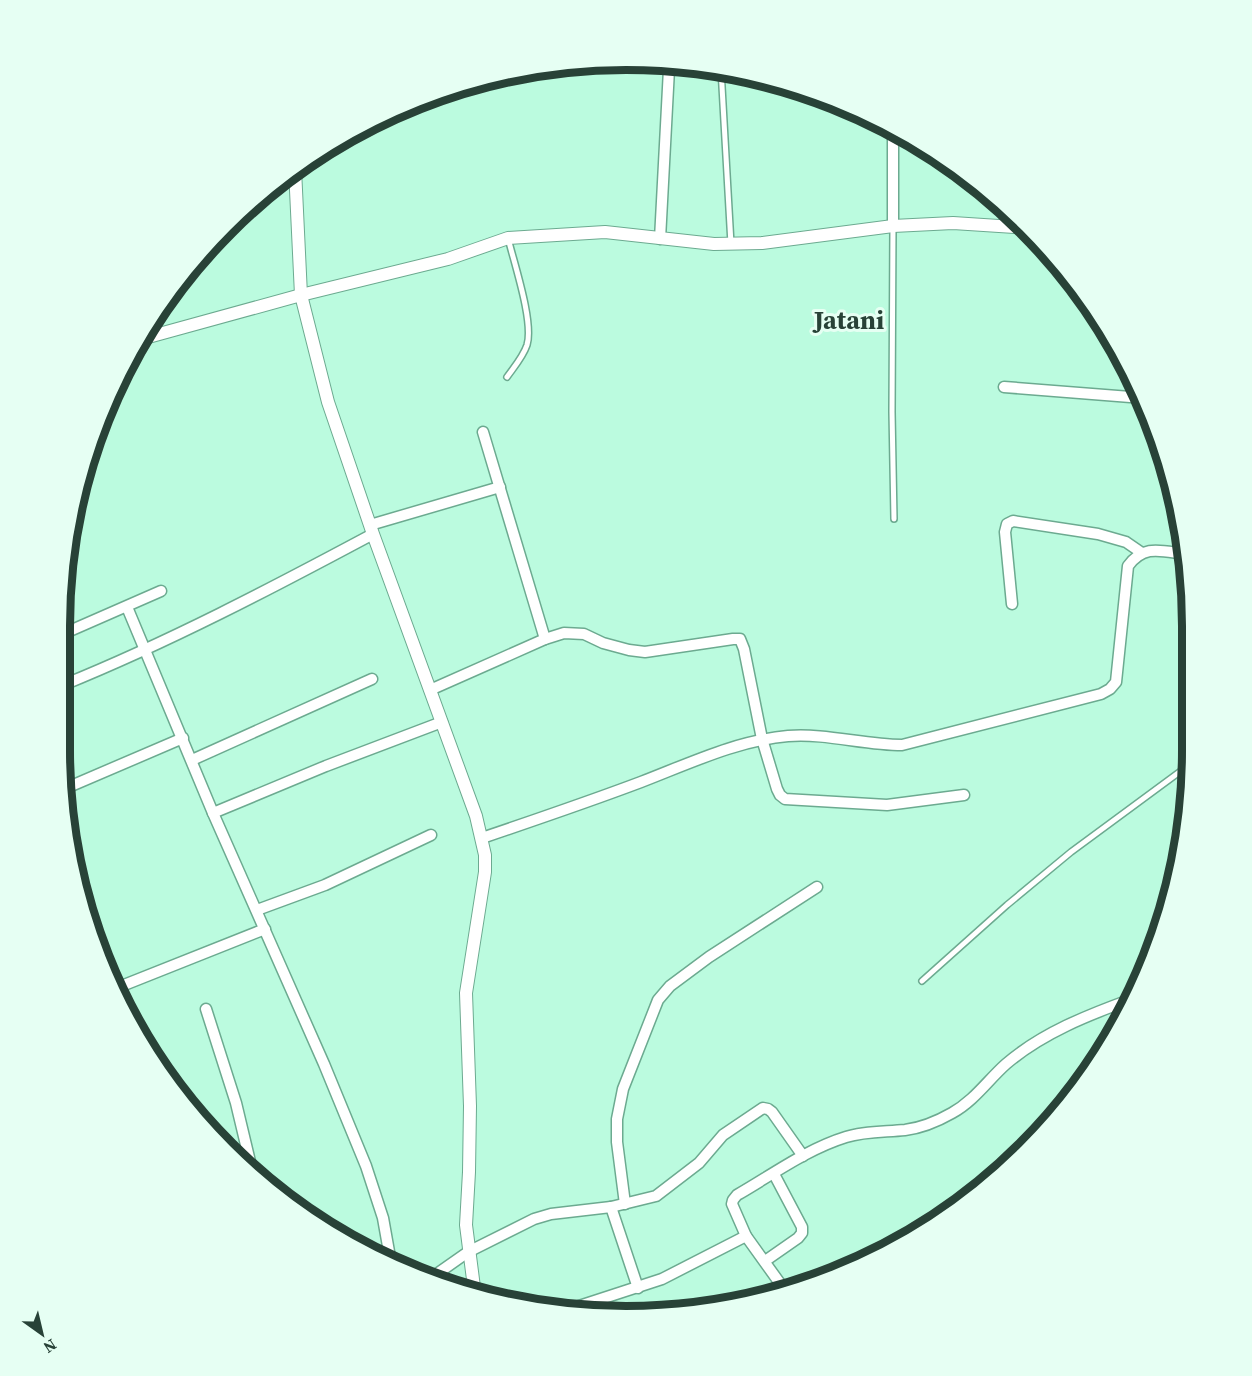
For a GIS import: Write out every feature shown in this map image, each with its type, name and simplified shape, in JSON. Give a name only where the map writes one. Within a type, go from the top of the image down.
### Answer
[{"type":"street","points":[[660,239],[669,73]]},
{"type":"street","points":[[893,139],[893,226]]},
{"type":"street","points":[[296,180],[301,295],[328,402],[442,722],[482,838],[485,855],[485,872],[466,993],[470,1106],[466,1225],[473,1284]]},
{"type":"street","points":[[152,336],[301,295],[448,259],[508,238],[605,232],[731,244],[762,243],[893,226],[954,223],[1012,227]]},
{"type":"street","points":[[1004,387],[1132,397]]},
{"type":"street","points":[[483,432],[546,639]]},
{"type":"street","points":[[70,682],[144,650],[286,581],[372,529],[500,486]]},
{"type":"street","points":[[1012,604],[1005,532],[1006,524],[1013,521],[1106,536],[1126,542],[1142,553]]},
{"type":"street","points":[[482,838],[762,739],[790,736],[902,745],[1101,694],[1116,682],[1128,566],[1134,558],[1153,550],[1177,553]]},
{"type":"street","points":[[70,631],[161,591]]},
{"type":"street","points":[[127,607],[213,813],[366,1166],[383,1218],[388,1252]]},
{"type":"street","points":[[430,690],[564,633],[584,634],[629,650],[645,652],[740,639],[762,739],[777,789],[785,799],[887,805],[964,795]]},
{"type":"street","points":[[192,760],[372,679]]},
{"type":"street","points":[[213,813],[326,766],[442,722]]},
{"type":"street","points":[[72,786],[183,738]]},
{"type":"street","points":[[257,910],[325,885],[431,835]]},
{"type":"street","points":[[625,1204],[616,1142],[617,1119],[623,1089],[658,1000],[670,986],[709,957],[817,887]]},
{"type":"street","points":[[123,985],[265,929]]},
{"type":"street","points":[[780,1284],[746,1236],[734,1210],[733,1200],[803,1156],[847,1137],[862,1133],[907,1130],[931,1123],[952,1113],[968,1103],[1007,1064],[1042,1038],[1120,1004]]},
{"type":"street","points":[[206,1009],[236,1103],[249,1158]]},
{"type":"street","points":[[438,1273],[468,1252],[534,1219],[551,1214],[611,1207],[646,1199],[662,1192],[699,1163],[723,1135],[763,1108],[772,1112],[803,1156]]},
{"type":"street","points":[[765,1261],[802,1233],[802,1227],[774,1174]]},
{"type":"street","points":[[611,1207],[638,1288]]},
{"type":"street","points":[[587,1304],[638,1288],[670,1275],[746,1236]]},
{"type":"lane","points":[[722,79],[731,244]]},
{"type":"lane","points":[[893,226],[894,519]]},
{"type":"lane","points":[[507,377],[522,357],[528,334],[526,315],[508,238]]},
{"type":"lane","points":[[921,981],[1071,852],[1181,771]]},
{"type":"district","name":"Jatani","points":[[849,320]]}]
